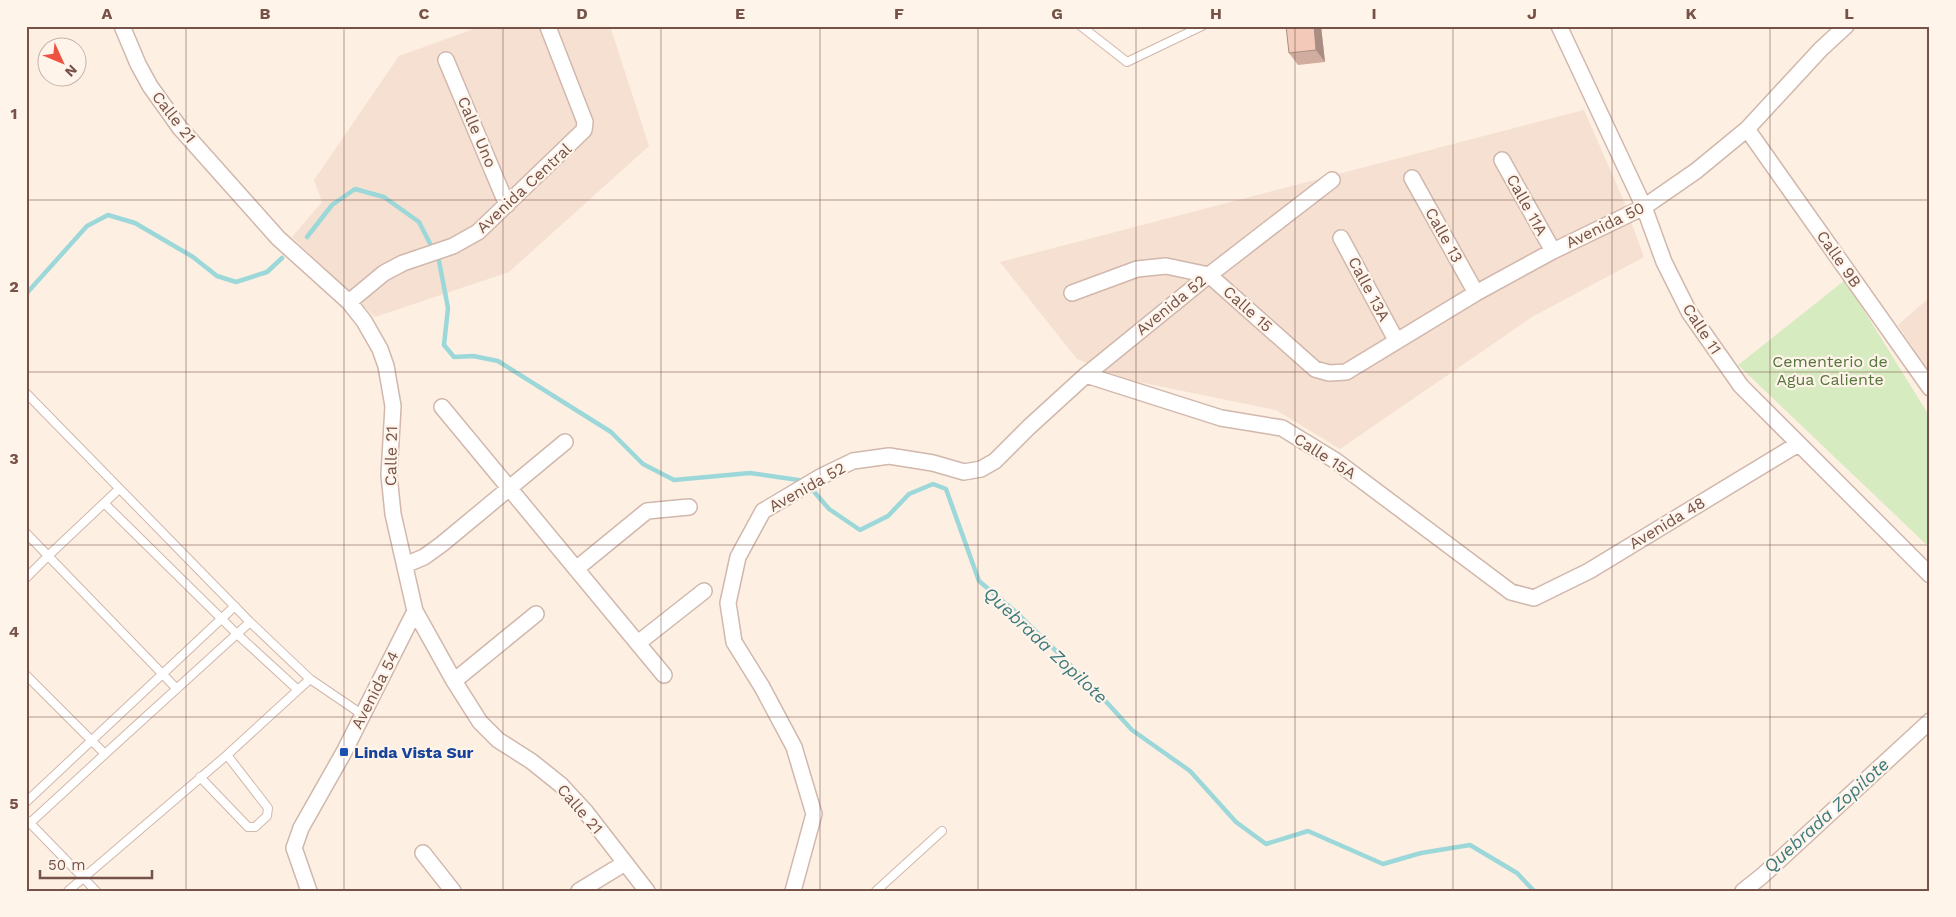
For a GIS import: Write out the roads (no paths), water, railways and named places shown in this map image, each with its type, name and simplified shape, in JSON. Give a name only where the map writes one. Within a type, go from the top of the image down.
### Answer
[{"type":"street","name":"Calle 21","points":[[122,26],[138,64],[150,86],[180,128],[278,238],[349,302],[364,321],[380,349],[386,366],[392,406],[389,475],[393,514],[415,611],[454,681],[480,722],[498,740],[531,761],[561,785],[585,810],[647,891]]},
{"type":"street","name":"Avenida 50","points":[[1329,373],[1346,372],[1396,340],[1552,250],[1644,207],[1696,171],[1747,129],[1821,49],[1846,26]]},
{"type":"street","name":"Avenida Central","points":[[349,302],[384,272],[403,263],[454,246],[478,232],[584,130],[585,122],[548,27]]},
{"type":"street","name":"Calle 11","points":[[1562,28],[1644,207],[1664,262],[1689,312],[1741,386],[1930,575]]},
{"type":"street","name":"Calle Uno","points":[[446,60],[507,205]]},
{"type":"street","name":"Calle 9B","points":[[1747,129],[1930,388]]},
{"type":"street","name":"Calle 11A","points":[[1502,160],[1552,250]]},
{"type":"street","name":"Calle 13","points":[[1412,178],[1476,293]]},
{"type":"street","name":"Avenida 52","points":[[793,891],[814,814],[794,747],[762,687],[734,642],[728,603],[738,557],[763,511],[822,476],[853,461],[889,456],[933,463],[964,472],[981,469],[994,461],[1086,375],[1209,275],[1332,180]]},
{"type":"street","name":"Calle 13A","points":[[1341,238],[1396,340]]},
{"type":"street","name":"Calle 15","points":[[1072,293],[1137,269],[1166,266],[1209,275],[1315,369],[1329,373]]},
{"type":"street","name":"Calle 15A","points":[[1086,375],[1220,418],[1282,428],[1336,461],[1510,592],[1534,598]]},
{"type":"street","points":[[442,407],[664,674]]},
{"type":"street","points":[[405,565],[424,557],[442,544],[565,442]]},
{"type":"street","name":"Avenida 48","points":[[1534,598],[1589,571],[1798,444]]},
{"type":"street","points":[[576,569],[647,511],[688,507]]},
{"type":"street","points":[[638,643],[704,591]]},
{"type":"street","name":"Avenida 54","points":[[309,891],[294,848],[301,828],[363,714],[415,611]]},
{"type":"street","points":[[454,681],[536,614]]},
{"type":"street","points":[[1742,891],[1762,876],[1930,721]]},
{"type":"street","points":[[423,853],[454,891]]},
{"type":"street","points":[[579,891],[625,863]]},
{"type":"lane","points":[[1081,26],[1127,62],[1202,26]]},
{"type":"lane","points":[[26,393],[250,622],[310,680],[363,714]]},
{"type":"lane","points":[[26,578],[119,489]]},
{"type":"lane","points":[[104,503],[236,634],[298,690]]},
{"type":"lane","points":[[26,533],[177,689]]},
{"type":"lane","points":[[26,802],[235,606]]},
{"type":"lane","points":[[96,891],[28,821],[105,754],[250,622]]},
{"type":"lane","points":[[26,675],[105,754]]},
{"type":"lane","points":[[68,891],[227,755],[310,680]]},
{"type":"lane","points":[[200,777],[248,827],[255,828],[267,816],[268,808],[227,755]]},
{"type":"lane","points":[[876,891],[942,831]]},
{"type":"waterway","name":"Quebrada Zopilote","points":[[307,237],[332,205],[355,189],[384,197],[419,222],[439,261],[448,308],[444,345],[454,357],[473,356],[498,361],[611,432],[643,464],[674,480],[750,473],[805,481]]},
{"type":"waterway","points":[[26,294],[87,226],[108,215],[135,223],[193,257],[217,276],[236,282],[267,272],[282,258]]},
{"type":"waterway","name":"Quebrada Zopilote","points":[[810,487],[829,509],[860,530],[888,516],[909,494],[933,484],[946,489],[979,581],[1018,614],[1089,683],[1132,730],[1190,771],[1236,822],[1266,844],[1308,831],[1383,864],[1421,853],[1470,845],[1517,873],[1534,891]]},
{"type":"place","name":"Linda Vista Sur","points":[[344,752]]},
{"type":"park label","name":"Cementerio de Agua Caliente","points":[[1830,370]]}]
